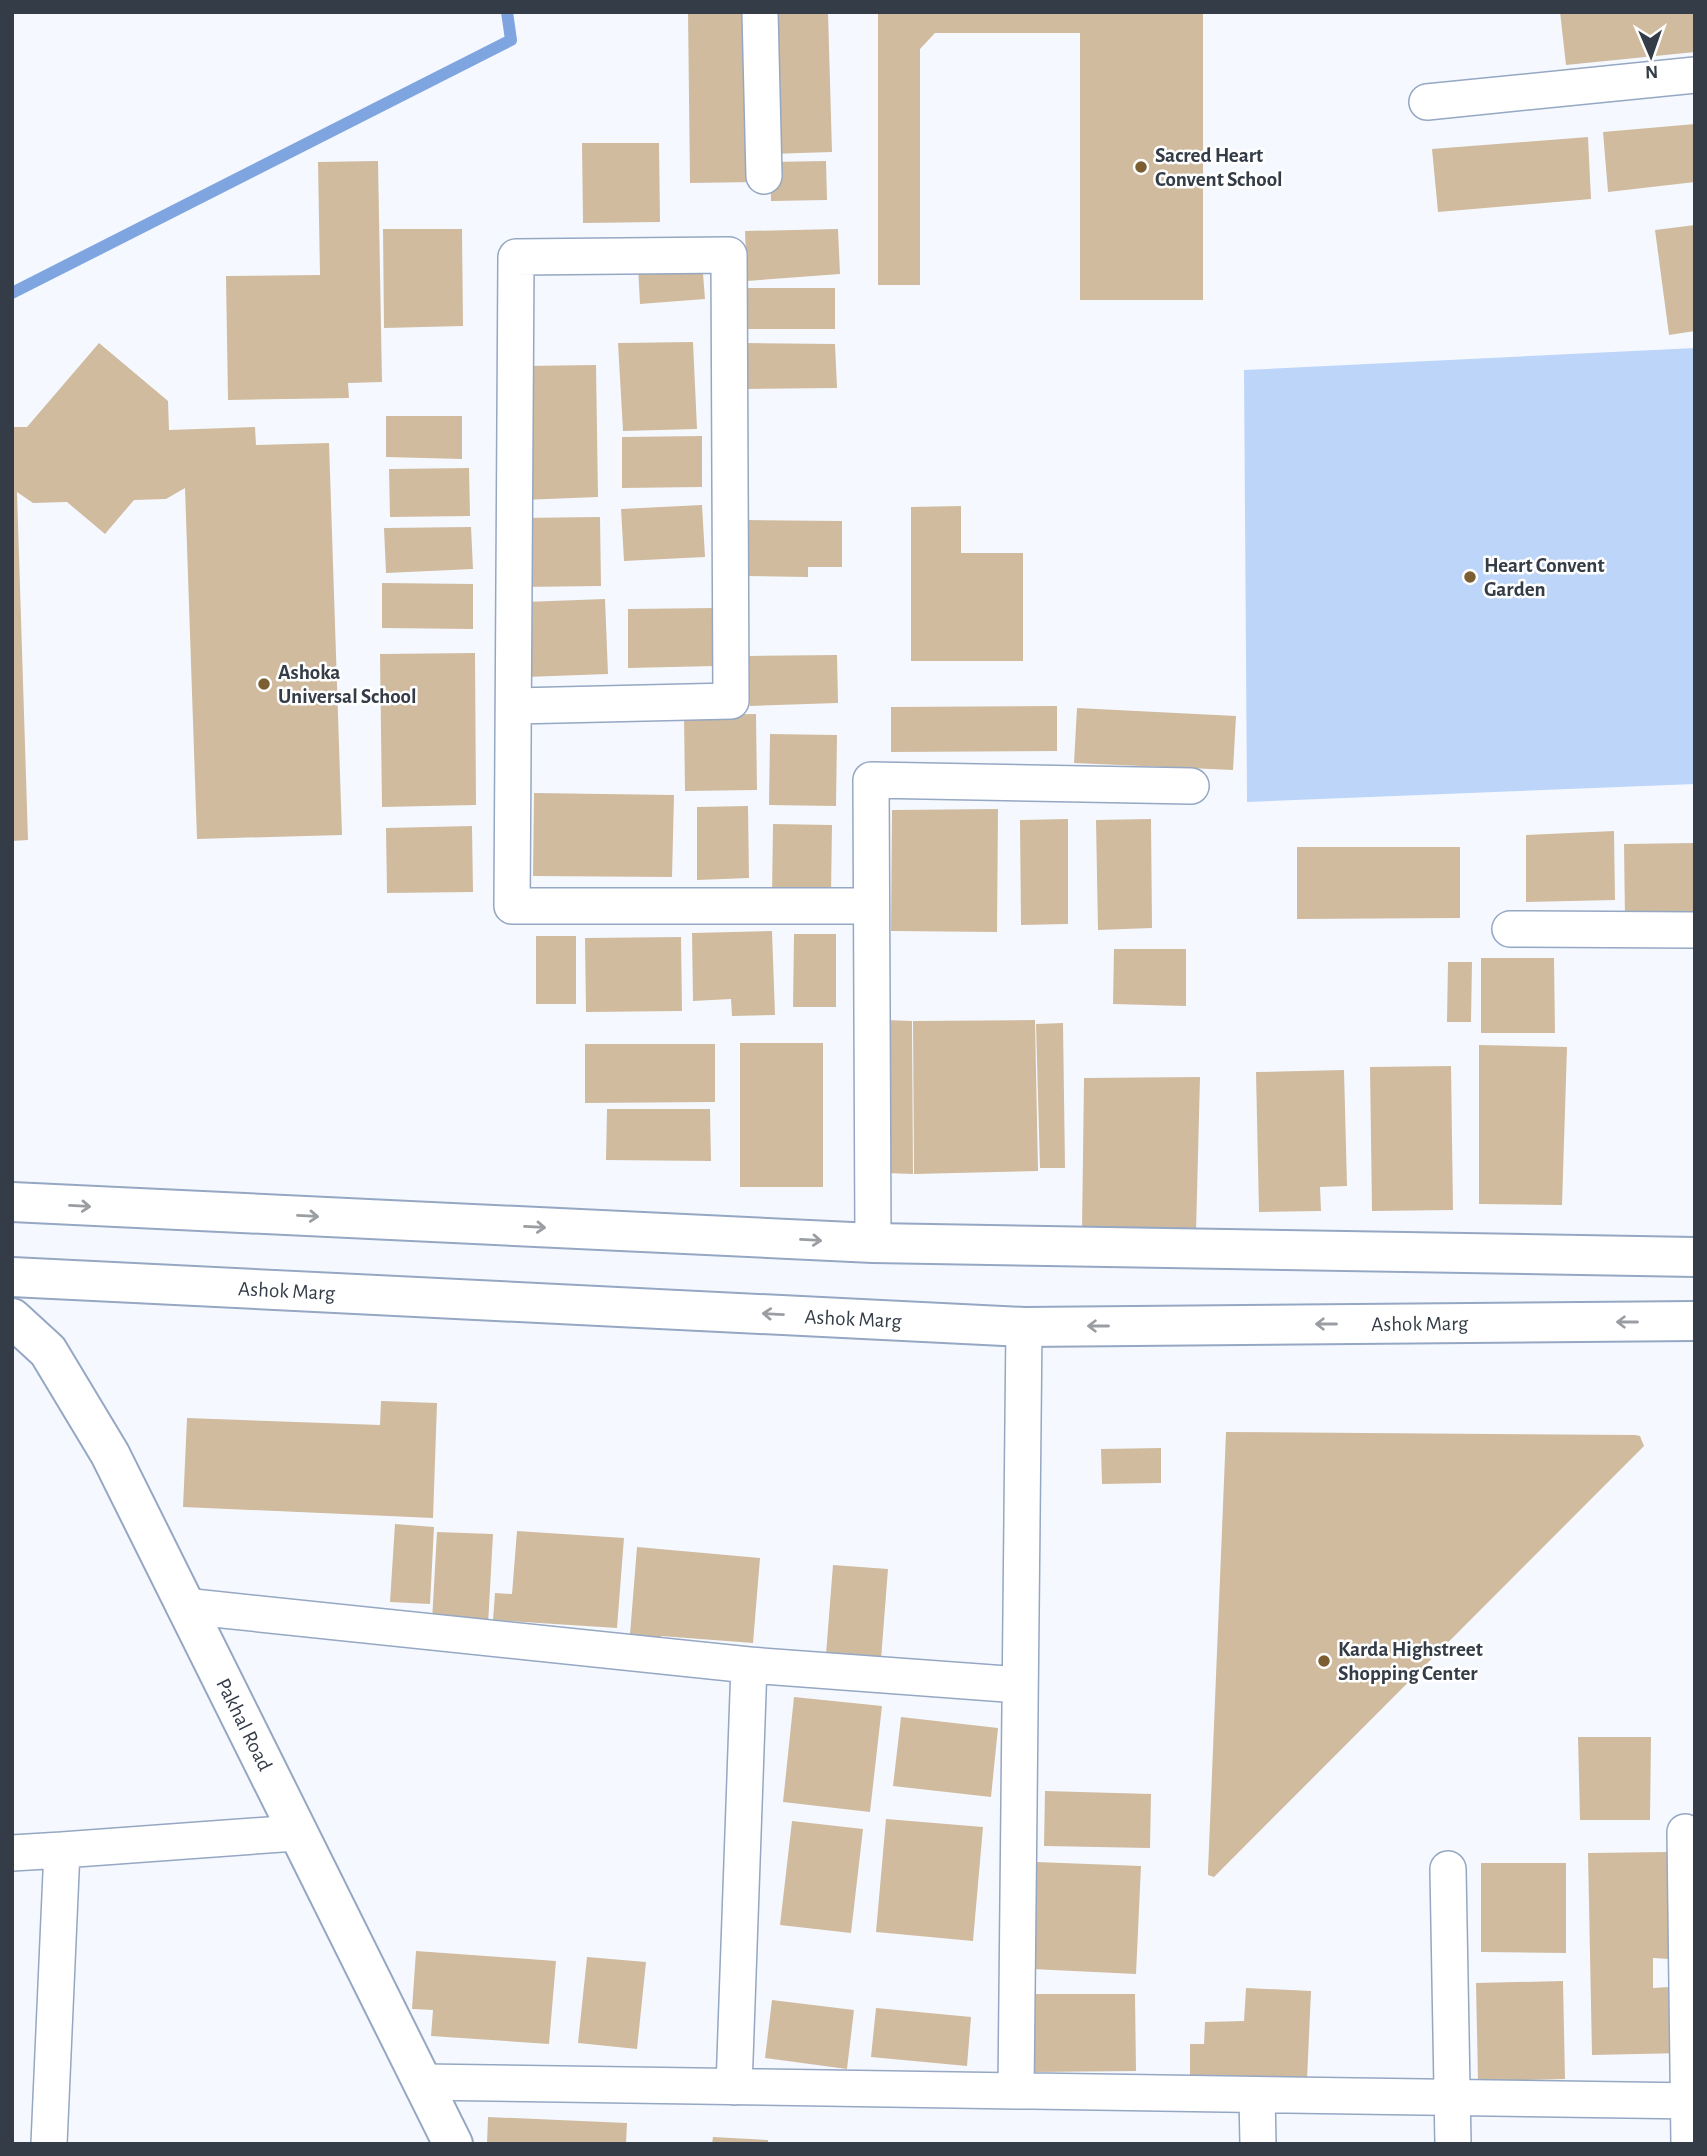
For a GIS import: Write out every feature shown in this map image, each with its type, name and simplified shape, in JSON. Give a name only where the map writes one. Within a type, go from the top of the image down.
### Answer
[{"type":"street","points":[[760,12],[764,176]]},
{"type":"street","points":[[1427,102],[1695,75]]},
{"type":"street","points":[[515,706],[731,701],[729,255],[516,257],[512,906],[870,906]]},
{"type":"street","points":[[873,1243],[871,780],[1191,786]]},
{"type":"street","points":[[1510,929],[1695,930]]},
{"type":"street","points":[[12,1202],[873,1243],[1695,1257]]},
{"type":"street","name":"Ashok Marg","points":[[12,1277],[1024,1326],[1695,1321]]},
{"type":"street","name":"Pakhal Road","points":[[12,1318],[48,1351],[96,1431],[453,2144]]},
{"type":"street","points":[[1016,2091],[1024,1326]]},
{"type":"street","points":[[184,1606],[749,1665],[1020,1685]]},
{"type":"street","points":[[734,2087],[749,1665]]},
{"type":"street","points":[[1685,1832],[1691,2101],[1689,2144]]},
{"type":"street","points":[[12,1853],[296,1833]]},
{"type":"street","points":[[49,2144],[62,1850]]},
{"type":"street","points":[[1448,1869],[1453,2144]]},
{"type":"street","points":[[422,2082],[1691,2101]]},
{"type":"street","points":[[1257,2095],[1258,2144]]},
{"type":"shaded area","name":"Heart Convent Garden","points":[[1695,348],[1695,784],[1247,802],[1244,370]]},
{"type":"building","points":[[688,12],[753,12],[756,182],[690,183]]},
{"type":"building","points":[[766,12],[828,12],[832,152],[770,154]]},
{"type":"building","name":"Sacred Heart Convent School","points":[[878,12],[1203,12],[1203,300],[1080,300],[1080,33],[935,33],[920,49],[920,285],[878,285]]},
{"type":"building","points":[[1560,12],[1695,12],[1695,52],[1566,65]]},
{"type":"building","points":[[1695,124],[1695,182],[1608,192],[1603,132]]},
{"type":"building","points":[[1588,137],[1591,199],[1438,212],[1432,149]]},
{"type":"building","points":[[582,143],[659,143],[660,222],[583,223]]},
{"type":"building","points":[[378,161],[382,382],[348,383],[349,398],[228,400],[226,276],[320,275],[318,162]]},
{"type":"building","points":[[826,161],[827,200],[771,201],[770,162]]},
{"type":"building","points":[[1695,225],[1695,331],[1669,335],[1655,230]]},
{"type":"building","points":[[383,229],[462,229],[463,326],[384,328]]},
{"type":"building","points":[[838,229],[840,274],[747,281],[745,231]]},
{"type":"building","points":[[702,261],[705,299],[640,304],[638,266]]},
{"type":"building","points":[[744,288],[835,288],[835,329],[745,329]]},
{"type":"building","points":[[693,342],[697,429],[623,431],[618,343]]},
{"type":"building","name":"Ashoka Universal School","points":[[99,343],[168,401],[169,430],[255,427],[256,445],[329,443],[342,835],[197,839],[185,488],[166,499],[134,500],[105,534],[67,502],[33,503],[17,492],[28,840],[12,841],[12,427],[27,427]]},
{"type":"building","points":[[743,343],[835,344],[837,388],[743,389]]},
{"type":"building","points":[[596,365],[598,497],[522,500],[523,366]]},
{"type":"building","points":[[386,416],[462,416],[462,459],[386,457]]},
{"type":"building","points":[[702,436],[702,487],[622,488],[622,437]]},
{"type":"building","points":[[469,468],[470,516],[390,517],[389,469]]},
{"type":"building","points":[[702,505],[705,557],[624,561],[621,509]]},
{"type":"building","points":[[961,506],[961,553],[1023,553],[1023,661],[911,661],[911,507]]},
{"type":"building","points":[[600,517],[601,586],[519,587],[518,518]]},
{"type":"building","points":[[746,520],[842,521],[842,567],[808,567],[808,577],[745,576]]},
{"type":"building","points":[[471,527],[473,569],[386,573],[384,528]]},
{"type":"building","points":[[382,583],[473,584],[473,629],[382,628]]},
{"type":"building","points":[[605,599],[608,674],[526,677],[524,602]]},
{"type":"building","points":[[716,608],[716,666],[628,668],[628,609]]},
{"type":"building","points":[[475,653],[476,805],[382,807],[380,654]]},
{"type":"building","points":[[837,655],[838,703],[750,706],[749,656]]},
{"type":"building","points":[[1057,706],[1057,751],[891,752],[891,707]]},
{"type":"building","points":[[1077,708],[1236,716],[1233,770],[1074,763]]},
{"type":"building","points":[[756,714],[757,790],[685,791],[684,715]]},
{"type":"building","points":[[770,734],[837,735],[836,806],[769,805]]},
{"type":"building","points":[[534,793],[674,795],[672,877],[533,876]]},
{"type":"building","points":[[748,806],[749,878],[697,880],[697,807]]},
{"type":"building","points":[[998,809],[997,932],[891,931],[892,810]]},
{"type":"building","points":[[1068,819],[1068,924],[1021,925],[1020,820]]},
{"type":"building","points":[[1151,819],[1152,928],[1098,930],[1096,820]]},
{"type":"building","points":[[773,824],[832,825],[831,895],[772,896]]},
{"type":"building","points":[[472,826],[473,892],[387,893],[386,828]]},
{"type":"building","points":[[1614,831],[1615,900],[1526,902],[1526,835]]},
{"type":"building","points":[[1695,843],[1695,920],[1625,921],[1624,844]]},
{"type":"building","points":[[1297,847],[1460,847],[1460,918],[1297,919]]},
{"type":"building","points":[[772,931],[775,1015],[732,1016],[731,999],[693,1001],[692,933]]},
{"type":"building","points":[[794,934],[836,934],[836,1007],[793,1007]]},
{"type":"building","points":[[536,936],[576,936],[576,1004],[536,1004]]},
{"type":"building","points":[[681,937],[682,1011],[586,1012],[585,938]]},
{"type":"building","points":[[1114,949],[1186,949],[1186,1006],[1113,1004]]},
{"type":"building","points":[[1481,958],[1554,958],[1555,1033],[1481,1033]]},
{"type":"building","points":[[1448,962],[1472,962],[1471,1022],[1447,1022]]},
{"type":"building","points":[[885,1020],[912,1021],[913,1174],[885,1173]]},
{"type":"building","points":[[1035,1020],[1038,1171],[914,1174],[913,1021]]},
{"type":"building","points":[[1063,1023],[1065,1168],[1040,1168],[1036,1024]]},
{"type":"building","points":[[740,1043],[823,1043],[823,1187],[740,1187]]},
{"type":"building","points":[[585,1044],[715,1044],[715,1102],[585,1103]]},
{"type":"building","points":[[1479,1045],[1567,1047],[1562,1205],[1479,1204]]},
{"type":"building","points":[[1451,1066],[1453,1210],[1372,1211],[1370,1067]]},
{"type":"building","points":[[1344,1070],[1347,1186],[1320,1187],[1321,1211],[1259,1212],[1256,1072]]},
{"type":"building","points":[[1200,1077],[1196,1233],[1082,1230],[1084,1078]]},
{"type":"building","points":[[607,1109],[710,1109],[711,1161],[606,1160]]},
{"type":"building","points":[[381,1401],[437,1403],[433,1518],[183,1507],[187,1418],[380,1425]]},
{"type":"building","name":"Karda Highstreet Shopping Center","points":[[1226,1432],[1635,1435],[1640,1436],[1644,1446],[1214,1877],[1208,1875],[1208,1871]]},
{"type":"building","points":[[1161,1448],[1161,1483],[1102,1484],[1101,1449]]},
{"type":"building","points":[[395,1524],[434,1527],[430,1604],[390,1602]]},
{"type":"building","points":[[517,1531],[624,1538],[617,1628],[493,1620],[495,1593],[512,1594]]},
{"type":"building","points":[[437,1532],[493,1534],[488,1625],[432,1621]]},
{"type":"building","points":[[637,1547],[760,1558],[753,1643],[661,1636],[659,1649],[629,1647]]},
{"type":"building","points":[[833,1565],[888,1569],[881,1659],[826,1654]]},
{"type":"building","points":[[794,1697],[882,1706],[870,1812],[783,1802]]},
{"type":"building","points":[[901,1717],[998,1728],[991,1797],[893,1786]]},
{"type":"building","points":[[1578,1737],[1651,1737],[1650,1820],[1580,1820]]},
{"type":"building","points":[[1045,1791],[1151,1794],[1150,1848],[1044,1846]]},
{"type":"building","points":[[886,1819],[983,1827],[973,1941],[876,1932]]},
{"type":"building","points":[[792,1821],[863,1829],[851,1933],[780,1925]]},
{"type":"building","points":[[1668,1852],[1670,1959],[1653,1958],[1653,1988],[1684,1986],[1685,2053],[1592,2055],[1588,1853]]},
{"type":"building","points":[[1036,1862],[1141,1866],[1136,1974],[1032,1969]]},
{"type":"building","points":[[1481,1863],[1566,1863],[1566,1953],[1481,1952]]},
{"type":"building","points":[[416,1951],[556,1961],[549,2044],[431,2036],[433,2010],[412,2009]]},
{"type":"building","points":[[587,1957],[646,1962],[637,2049],[578,2043]]},
{"type":"building","points":[[1563,1981],[1565,2079],[1478,2081],[1476,1983]]},
{"type":"building","points":[[1246,1988],[1311,1991],[1307,2080],[1190,2077],[1190,2044],[1204,2044],[1205,2022],[1244,2021]]},
{"type":"building","points":[[1033,1994],[1135,1994],[1136,2071],[1034,2072]]},
{"type":"building","points":[[772,2000],[854,2010],[847,2069],[765,2058]]},
{"type":"building","points":[[876,2008],[971,2017],[967,2066],[871,2057]]},
{"type":"building","points":[[488,2117],[627,2123],[626,2144],[487,2144]]},
{"type":"building","points":[[713,2137],[768,2140],[768,2144],[712,2144]]},
{"type":"waterway","points":[[12,293],[511,40],[507,12]]},
{"type":"place","name":"Sacred Heart Convent School","points":[[1141,167]]},
{"type":"place","name":"Heart Convent Garden","points":[[1470,577]]},
{"type":"place","name":"Ashoka Universal School","points":[[264,684]]},
{"type":"place","name":"Karda Highstreet Shopping Center","points":[[1324,1661]]}]
